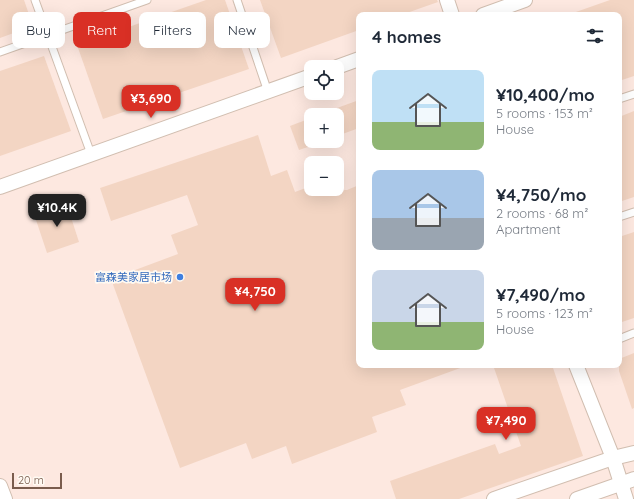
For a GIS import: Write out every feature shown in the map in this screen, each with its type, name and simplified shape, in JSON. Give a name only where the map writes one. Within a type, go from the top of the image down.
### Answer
[{"type":"street","points":[[447,0],[451,12]]},
{"type":"street","points":[[491,12],[525,0]]},
{"type":"street","points":[[344,64],[356,60]]},
{"type":"street","points":[[0,187],[304,79]]},
{"type":"street","points":[[577,368],[613,458],[628,481],[626,499]]},
{"type":"street","points":[[494,499],[613,458],[633,457]]},
{"type":"street","points":[[577,499],[628,481]]},
{"type":"street","points":[[0,486],[5,499]]},
{"type":"lane","points":[[36,0],[40,12]]},
{"type":"lane","points":[[65,29],[147,0]]},
{"type":"lane","points":[[237,0],[268,92]]},
{"type":"lane","points":[[0,52],[12,48]]},
{"type":"lane","points":[[53,48],[91,154]]},
{"type":"lane","points":[[622,98],[634,94]]},
{"type":"lane","points":[[622,217],[634,212]]},
{"type":"lane","points":[[622,338],[634,333]]},
{"type":"shaded area","name":"富森美家居市场","points":[[0,0],[634,0],[634,499],[0,499]]},
{"type":"building","points":[[0,0],[24,0],[28,12],[12,12],[12,34],[0,38]]},
{"type":"building","points":[[206,0],[225,0],[229,12],[214,12],[214,48],[242,48],[249,69],[103,119],[78,48],[131,48],[131,26],[139,23],[139,48],[206,48],[206,12],[172,12]]},
{"type":"building","points":[[260,0],[437,0],[438,2],[410,12],[356,12],[356,31],[281,58],[270,28],[270,12],[264,12]]},
{"type":"building","points":[[610,0],[634,0],[634,76],[622,80],[622,12],[576,12]]},
{"type":"building","points":[[44,56],[71,131],[0,156],[0,71]]},
{"type":"building","points":[[356,101],[356,129],[344,133],[344,108],[337,108]]},
{"type":"building","points":[[634,111],[634,197],[622,201],[622,116]]},
{"type":"building","points":[[304,121],[305,148],[299,150],[290,126]]},
{"type":"building","points":[[258,135],[271,176],[287,170],[295,192],[304,189],[304,196],[344,196],[344,190],[356,186],[356,368],[460,368],[400,390],[406,405],[372,417],[377,432],[292,464],[286,446],[252,459],[246,443],[180,468],[111,279],[178,254],[171,235],[198,225],[187,195],[111,221],[100,188]]},
{"type":"building","points":[[66,202],[79,242],[47,253],[34,214]]},
{"type":"building","points":[[634,232],[634,318],[622,322],[622,236]]},
{"type":"building","points":[[634,353],[634,408],[632,409],[619,371],[619,368],[622,368],[622,358]]},
{"type":"building","points":[[494,368],[553,368],[583,456],[459,499],[396,499],[390,481],[495,444],[499,454],[521,446]]},
{"type":"place","name":"富森美家居市场","points":[[180,277]]}]
